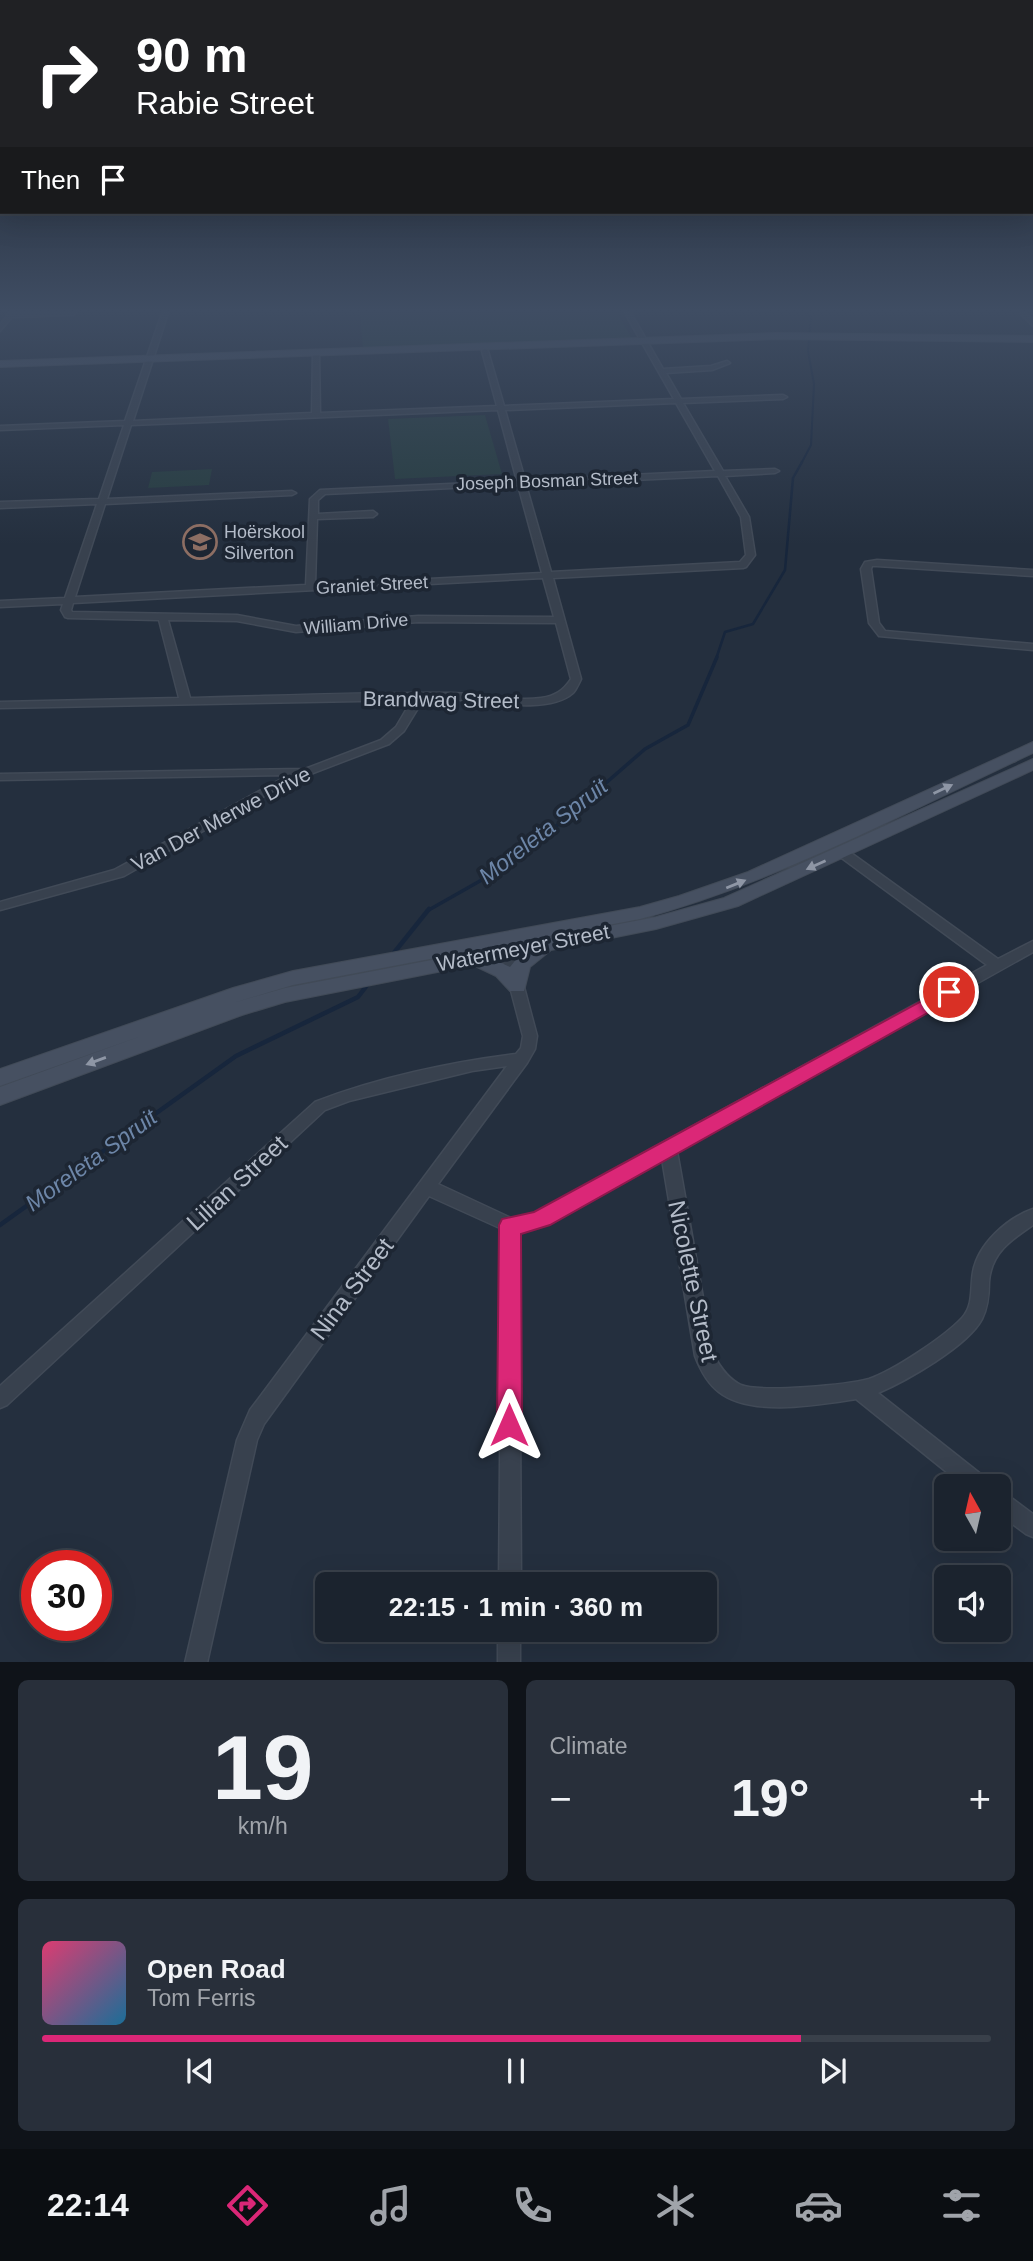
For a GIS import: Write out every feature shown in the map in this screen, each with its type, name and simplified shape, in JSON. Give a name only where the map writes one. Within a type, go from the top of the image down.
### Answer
[{"type":"main road","name":"Watermeyer Street","points":[[0,1078],[240,993],[353,973],[413,969],[474,958],[505,945],[640,914],[722,890],[1033,747]]},
{"type":"main road","name":"Watermeyer Street","points":[[0,1096],[235,1010],[426,953],[562,942],[656,923],[731,902],[1033,764]]},
{"type":"main road","points":[[517,984],[521,964],[528,957],[562,942]]},
{"type":"main road","points":[[474,958],[503,971],[517,984]]},
{"type":"street","points":[[69,600],[139,391]]},
{"type":"street","points":[[316,391],[316,416]]},
{"type":"street","name":"Brandwag Street","points":[[0,705],[462,696],[514,704],[538,700],[568,689],[576,679],[495,391]]},
{"type":"street","points":[[672,391],[721,474]]},
{"type":"street","points":[[0,428],[783,397]]},
{"type":"street","name":"Joseph Bosman Street","points":[[313,517],[314,499],[320,493],[775,471]]},
{"type":"street","name":"Graniet Street","points":[[0,604],[743,565],[751,555],[748,525],[721,474]]},
{"type":"street","points":[[0,505],[292,493]]},
{"type":"street","points":[[310,589],[313,517],[373,514]]},
{"type":"street","points":[[1033,573],[870,563],[866,566],[874,623],[879,633],[897,637],[1033,647]]},
{"type":"street","name":"William Drive","points":[[69,600],[66,612],[70,616],[237,618],[296,629],[418,620],[558,621]]},
{"type":"street","points":[[163,618],[185,701]]},
{"type":"street","name":"Van Der Merwe Drive","points":[[0,906],[126,870],[271,787],[390,739],[400,729],[419,697]]},
{"type":"street","points":[[0,777],[307,771]]},
{"type":"street","points":[[843,853],[997,966]]},
{"type":"street","name":"Nina Street","points":[[196,1662],[247,1440],[254,1423],[522,1059],[530,1036],[505,945]]},
{"type":"street","points":[[427,1187],[510,1225],[534,1222],[1033,946]]},
{"type":"street","name":"Lilian Street","points":[[0,1399],[320,1106],[332,1100],[472,1065],[522,1059]]},
{"type":"street","name":"Nicolette Street","points":[[668,1148],[704,1356],[712,1374],[730,1390],[757,1398],[859,1390],[887,1379],[968,1325],[978,1311],[986,1256],[995,1245],[1033,1216]]},
{"type":"street","points":[[510,1225],[510,1572]]},
{"type":"street","points":[[859,1390],[965,1474]]},
{"type":"street","points":[[1012,1511],[1033,1527]]},
{"type":"street","points":[[509,1642],[509,1662]]},
{"type":"green space","points":[[485,415],[502,474],[395,479],[388,419]]},
{"type":"green space","points":[[212,469],[209,485],[148,488],[152,472]]},
{"type":"waterway","name":"Moreleta Spruit","points":[[801,464],[811,445],[814,391]]},
{"type":"waterway","name":"Moreleta Spruit","points":[[716,659],[725,632],[753,624],[785,570],[793,478],[802,462]]},
{"type":"waterway","name":"Moreleta Spruit","points":[[428,911],[494,873],[554,828],[645,749],[688,725],[717,657]]},
{"type":"waterway","name":"Moreleta Spruit","points":[[393,954],[428,911]]},
{"type":"waterway","name":"Moreleta Spruit","points":[[0,1225],[236,1056],[358,997],[368,984]]},
{"type":"place","name":"Hoërskool Silverton","points":[[200,542]]},
{"type":"route","points":[[509,1425],[510,1225],[529,1224],[542,1218],[949,992]]}]
